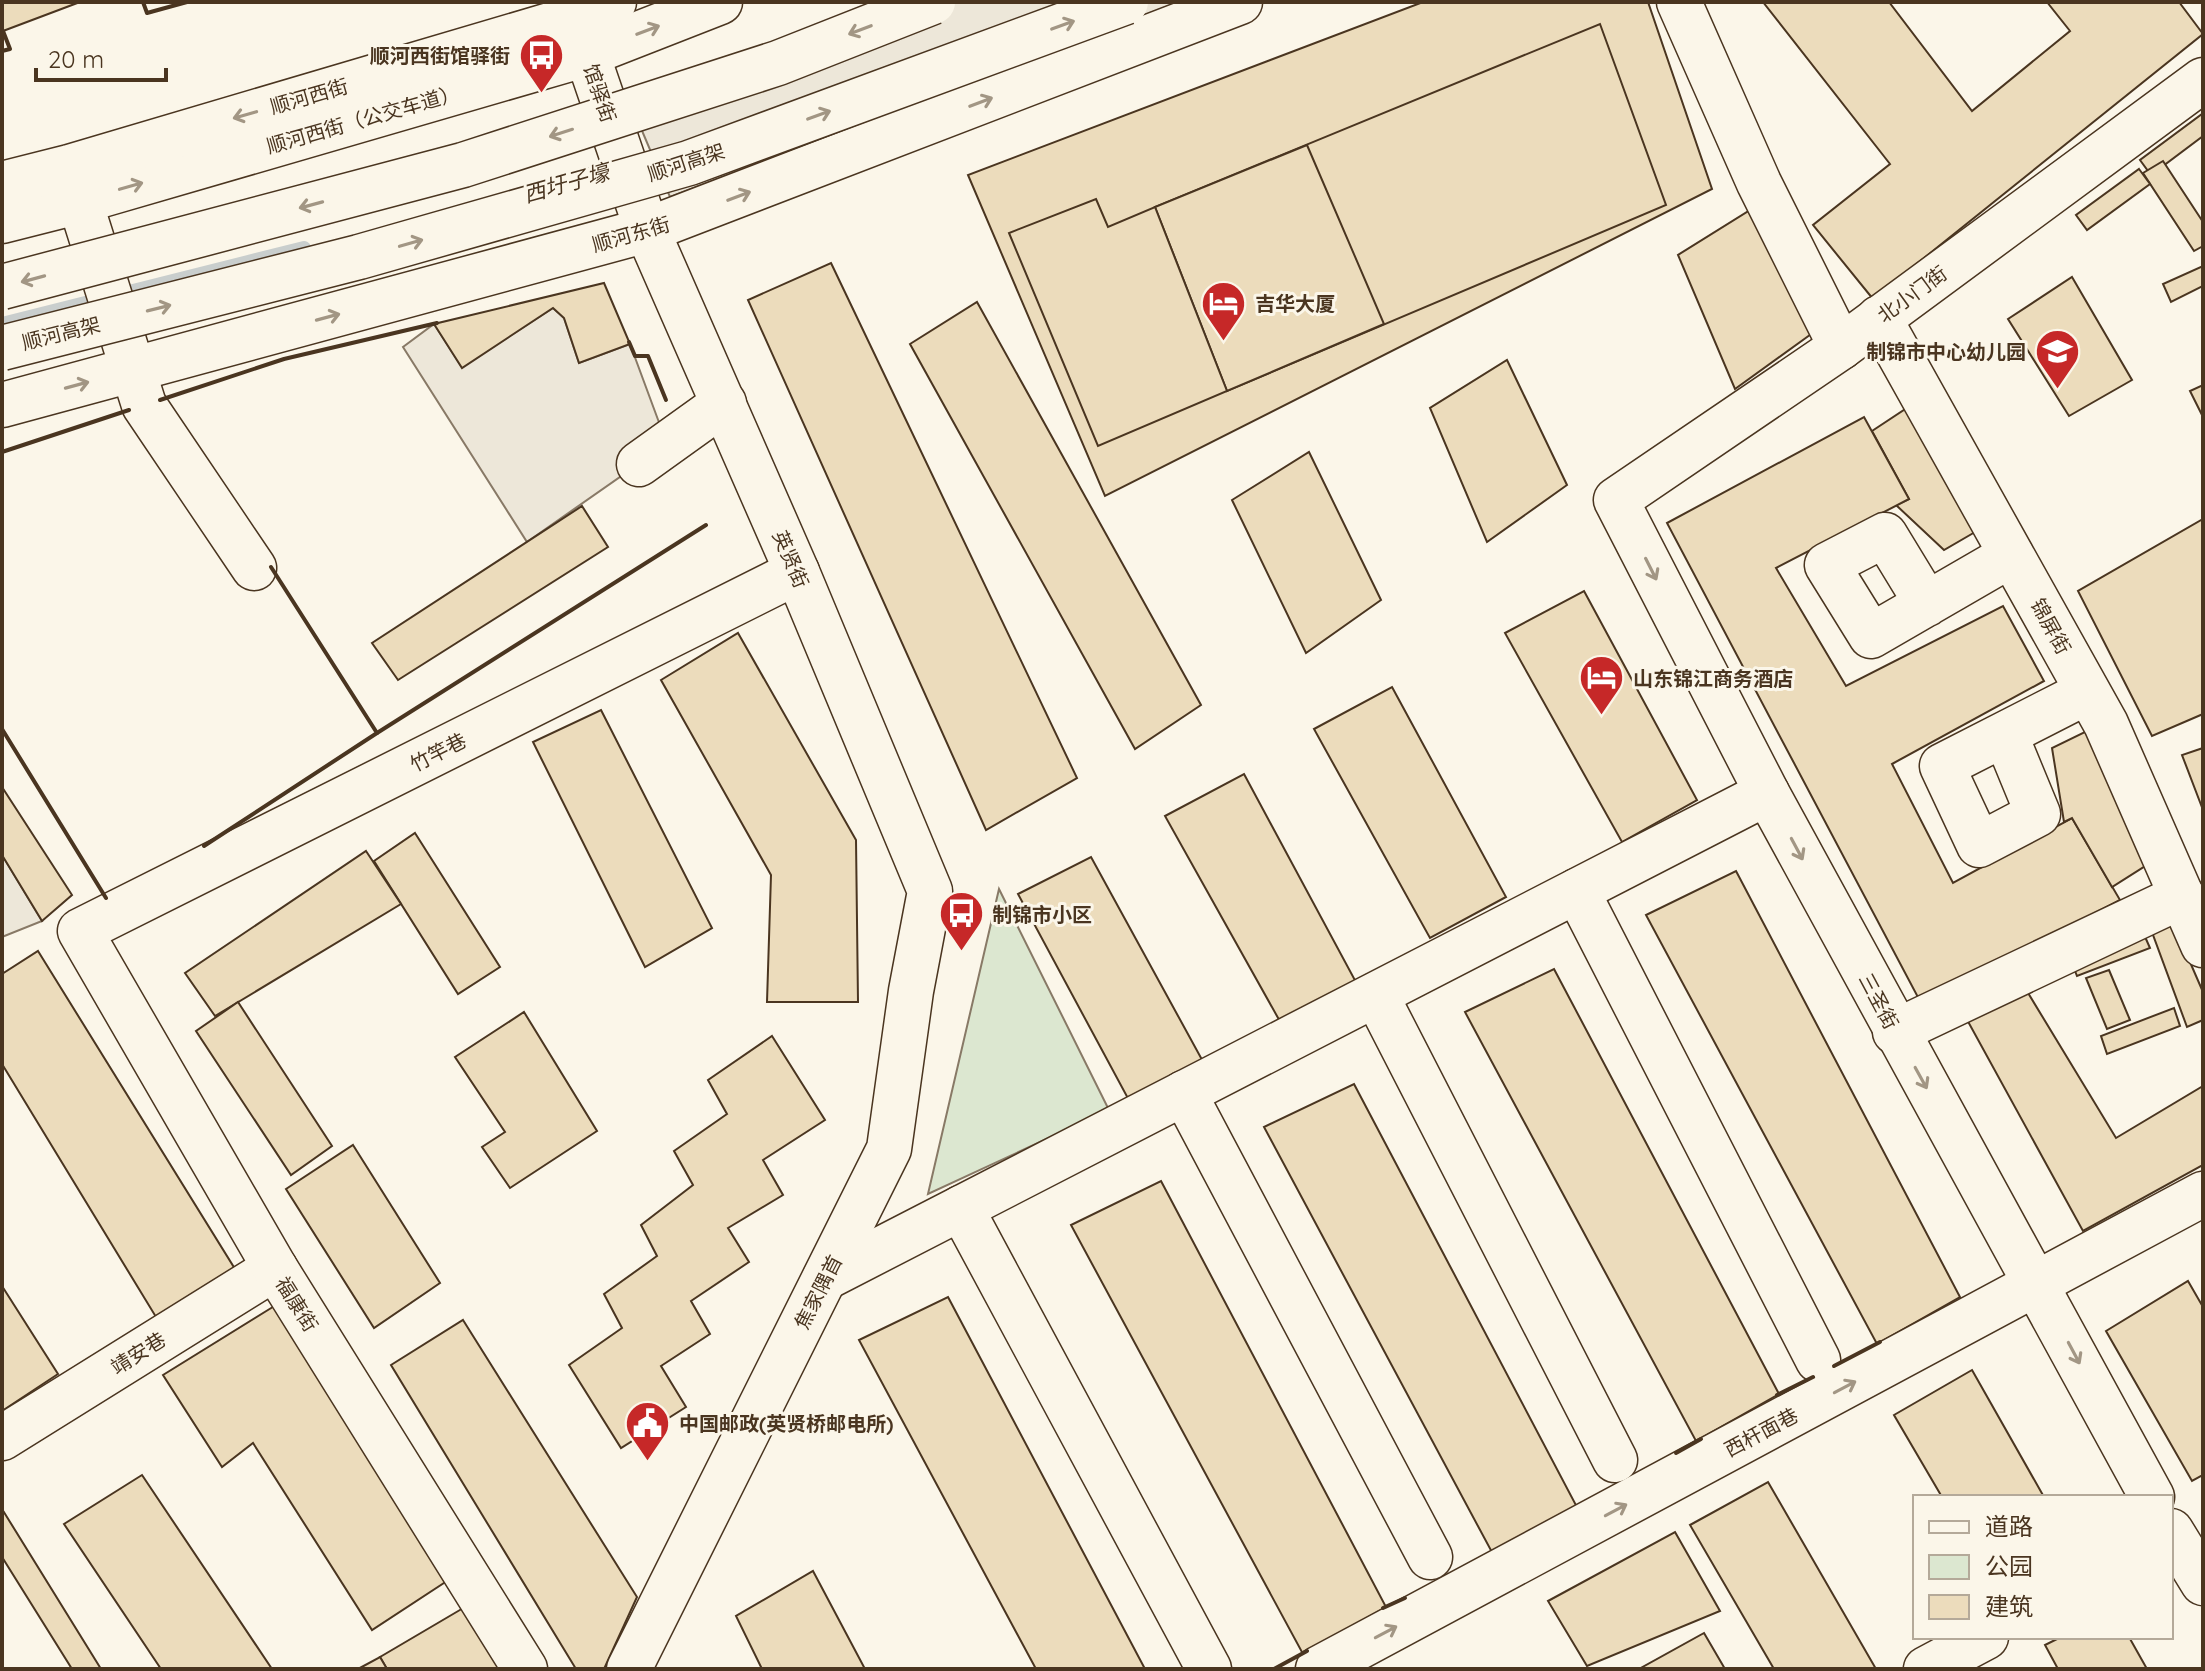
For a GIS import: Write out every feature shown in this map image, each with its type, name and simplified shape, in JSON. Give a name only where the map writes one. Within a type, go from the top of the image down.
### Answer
[{"type":"main road","name":"顺河西街","points":[[2,184],[75,184],[574,25],[614,2]]},
{"type":"main road","points":[[574,25],[720,2]]},
{"type":"main road","points":[[2,287],[463,165],[778,63],[933,2]]},
{"type":"main road","name":"顺河高架","points":[[2,348],[359,257],[689,163],[1126,2]]},
{"type":"main road","name":"顺河东街","points":[[2,405],[666,215],[1240,2]]},
{"type":"main road","points":[[1679,2],[1759,183],[1841,347]]},
{"type":"main road","name":"馆驿街","points":[[574,25],[666,215]]},
{"type":"main road","name":"北小门街","points":[[1616,500],[1841,347],[2201,87]]},
{"type":"main road","points":[[2,221],[75,184],[144,405],[254,568]]},
{"type":"main road","name":"英贤街","points":[[666,215],[724,403],[930,891]]},
{"type":"main road","name":"锦屏街","points":[[1879,318],[2106,724],[2203,945]]},
{"type":"main road","points":[[639,464],[724,403]]},
{"type":"main road","name":"三圣街","points":[[1616,500],[1895,1032],[2151,1495]]},
{"type":"main road","points":[[1927,604],[2011,555]]},
{"type":"main road","name":"竹竿巷","points":[[80,931],[797,572]]},
{"type":"main road","points":[[2005,734],[2087,692]]},
{"type":"main road","points":[[825,1278],[1767,793]]},
{"type":"main road","name":"焦家隅首","points":[[629,1669],[889,1149],[911,991],[930,891]]},
{"type":"main road","points":[[1577,891],[1818,1360]]},
{"type":"main road","points":[[1895,1032],[2182,896]]},
{"type":"main road","name":"福康街","points":[[80,931],[275,1268],[525,1669]]},
{"type":"main road","points":[[1376,995],[1615,1460]]},
{"type":"main road","points":[[1184,1093],[1430,1557]]},
{"type":"main road","name":"西杆面巷","points":[[1318,1669],[2203,1194]]},
{"type":"main road","points":[[961,1208],[1209,1669]]},
{"type":"main road","name":"靖安巷","points":[[2,1438],[275,1268]]},
{"type":"main road","points":[[2173,1537],[2203,1583]]},
{"type":"main road","points":[[1926,1669],[1982,1639]]},
{"type":"green space","points":[[999,889],[1109,1110],[928,1194]]},
{"type":"shaded area","points":[[887,2],[1179,2],[670,197],[629,100]]},
{"type":"shaded area","points":[[553,308],[564,318],[579,363],[630,344],[667,444],[527,542],[403,347],[434,324],[462,367]]},
{"type":"shaded area","points":[[2,855],[42,921],[2,937]]},
{"type":"building","points":[[2,2],[80,2],[3,31]]},
{"type":"building","name":"吉华大厦","points":[[1423,2],[1648,2],[1712,189],[1105,496],[968,175]]},
{"type":"building","points":[[1763,2],[1889,2],[1972,111],[2070,31],[2047,2],[2179,2],[2203,34],[1873,299],[1813,225],[1890,164]]},
{"type":"building","points":[[1600,24],[1666,205],[1227,391],[1155,207]]},
{"type":"building","points":[[2202,114],[2203,136],[2151,175],[2140,160]]},
{"type":"building","name":"吉华大厦","points":[[1307,145],[1384,324],[1227,391],[1155,207]]},
{"type":"building","points":[[2163,161],[2203,222],[2203,246],[2194,251],[2143,173]]},
{"type":"building","points":[[2139,169],[2150,184],[2087,230],[2076,215]]},
{"type":"building","points":[[1096,199],[1108,227],[1155,207],[1227,391],[1098,446],[1009,233]]},
{"type":"building","points":[[1755,207],[1814,332],[1735,389],[1678,255]]},
{"type":"building","points":[[831,263],[1077,778],[986,830],[748,300]]},
{"type":"building","points":[[2203,266],[2203,286],[2171,302],[2163,284]]},
{"type":"building","points":[[2072,277],[2132,380],[2069,416],[2008,319]]},
{"type":"building","points":[[604,283],[630,344],[579,363],[564,318],[553,308],[462,368],[434,324]]},
{"type":"building","points":[[977,302],[1201,705],[1135,749],[910,344]]},
{"type":"building","points":[[1507,360],[1567,485],[1487,542],[1430,408]]},
{"type":"building","points":[[2203,385],[2203,417],[2190,391]]},
{"type":"building","points":[[1913,404],[1982,528],[1944,550],[1896,505],[1909,499],[1872,431]]},
{"type":"building","points":[[1864,417],[1909,499],[1776,568],[1846,686],[2003,606],[2044,681],[1892,764],[1953,883],[2072,818],[2120,900],[1921,1003],[1667,523]]},
{"type":"building","points":[[1309,452],[1381,600],[1306,653],[1232,500]]},
{"type":"building","points":[[582,506],[608,547],[398,680],[372,643]]},
{"type":"building","points":[[2203,519],[2203,714],[2152,736],[2078,591]]},
{"type":"building","name":"山东锦江商务酒店","points":[[1584,591],[1697,800],[1622,842],[1505,633]]},
{"type":"building","points":[[738,633],[856,840],[858,1002],[767,1002],[771,875],[661,680]]},
{"type":"building","points":[[1392,687],[1506,897],[1430,938],[1314,729]]},
{"type":"building","points":[[601,710],[712,928],[645,967],[533,742]]},
{"type":"building","points":[[2093,728],[2153,861],[2112,887],[2072,818],[2064,822],[2052,748]]},
{"type":"building","points":[[2203,748],[2203,810],[2182,755]]},
{"type":"building","points":[[1244,774],[1357,984],[1282,1025],[1165,816]]},
{"type":"building","points":[[2,787],[72,895],[42,921],[2,855]]},
{"type":"building","points":[[415,833],[500,967],[458,994],[374,861]]},
{"type":"building","points":[[366,851],[401,904],[215,1016],[185,973]]},
{"type":"building","points":[[1091,857],[1206,1067],[1131,1104],[1018,894]]},
{"type":"building","points":[[1736,871],[1960,1297],[1877,1344],[1646,915]]},
{"type":"building","points":[[2170,916],[2203,992],[2203,1020],[2187,1027],[2149,924]]},
{"type":"building","points":[[2142,930],[2150,948],[2077,976],[2070,958]]},
{"type":"building","points":[[38,951],[235,1269],[156,1317],[2,1064],[2,974]]},
{"type":"building","points":[[1554,969],[1779,1394],[1696,1441],[1465,1012]]},
{"type":"building","points":[[2109,970],[2130,1020],[2107,1029],[2086,978]]},
{"type":"building","points":[[2022,983],[2116,1138],[2203,1086],[2203,1165],[2083,1231],[1965,1016]]},
{"type":"building","points":[[238,1002],[332,1146],[291,1175],[196,1031]]},
{"type":"building","points":[[2174,1008],[2180,1026],[2107,1054],[2101,1036]]},
{"type":"building","points":[[524,1012],[597,1131],[510,1188],[482,1147],[505,1132],[455,1057]]},
{"type":"building","points":[[772,1036],[825,1120],[763,1160],[783,1195],[728,1228],[749,1262],[691,1301],[710,1334],[661,1366],[686,1407],[621,1448],[569,1365],[622,1328],[604,1294],[657,1256],[641,1225],[693,1185],[674,1151],[727,1114],[708,1080]]},
{"type":"building","points":[[1354,1084],[1578,1509],[1494,1556],[1264,1127]]},
{"type":"building","points":[[353,1145],[440,1283],[374,1328],[286,1189]]},
{"type":"building","points":[[1161,1181],[1386,1607],[1303,1654],[1071,1225]]},
{"type":"building","points":[[2188,1281],[2203,1307],[2203,1475],[2192,1481],[2106,1331]]},
{"type":"building","points":[[2,1286],[58,1374],[2,1411]]},
{"type":"building","points":[[948,1297],[1145,1669],[1036,1669],[859,1340]]},
{"type":"building","points":[[276,1305],[450,1579],[372,1630],[253,1443],[222,1467],[163,1375]]},
{"type":"building","points":[[463,1320],[637,1597],[604,1669],[576,1669],[391,1365]]},
{"type":"building","points":[[1972,1370],[2043,1495],[1941,1495],[1894,1415]]},
{"type":"building","points":[[142,1475],[272,1669],[161,1669],[64,1524]]},
{"type":"building","points":[[1768,1482],[1876,1669],[1774,1669],[1690,1525]]},
{"type":"building","points":[[2,1509],[101,1669],[72,1669],[2,1557]]},
{"type":"building","points":[[1675,1532],[1720,1611],[1587,1666],[1548,1601]]},
{"type":"building","points":[[813,1571],[865,1669],[762,1669],[736,1616]]},
{"type":"building","points":[[465,1607],[503,1669],[387,1669],[380,1657]]},
{"type":"building","points":[[1704,1633],[1725,1669],[1639,1669]]},
{"type":"building","points":[[2057,1639],[2130,1639],[2147,1669],[2058,1669],[2045,1645]]},
{"type":"building","points":[[380,1657],[387,1669],[358,1669]]},
{"type":"waterway","name":"西圩子壕","points":[[2,324],[304,248]]},
{"type":"wall","points":[[143,2],[147,13],[187,2]]},
{"type":"wall","points":[[2,51],[10,49],[3,31]]},
{"type":"wall","points":[[160,400],[284,359],[437,323]]},
{"type":"wall","points":[[629,342],[635,356],[648,356],[666,400]]},
{"type":"wall","points":[[2,452],[129,410]]},
{"type":"wall","points":[[377,733],[706,525]]},
{"type":"wall","points":[[204,846],[377,733],[271,567]]},
{"type":"wall","points":[[2,729],[106,898]]},
{"type":"wall","points":[[1834,1366],[1880,1342]]},
{"type":"wall","points":[[1777,1395],[1813,1377]]},
{"type":"wall","points":[[1676,1453],[1701,1439]]},
{"type":"wall","points":[[1383,1608],[1405,1598]]},
{"type":"wall","points":[[1274,1669],[1307,1651]]},
{"type":"place","name":"顺河西街馆驿街","points":[[541,94]]},
{"type":"place","name":"吉华大厦","points":[[1224,342]]},
{"type":"place","name":"制锦市中心幼儿园","points":[[2057,390]]},
{"type":"place","name":"山东锦江商务酒店","points":[[1602,717]]},
{"type":"place","name":"制锦市小区","points":[[961,953]]},
{"type":"place","name":"中国邮政(英贤桥邮电所)","points":[[648,1462]]}]
